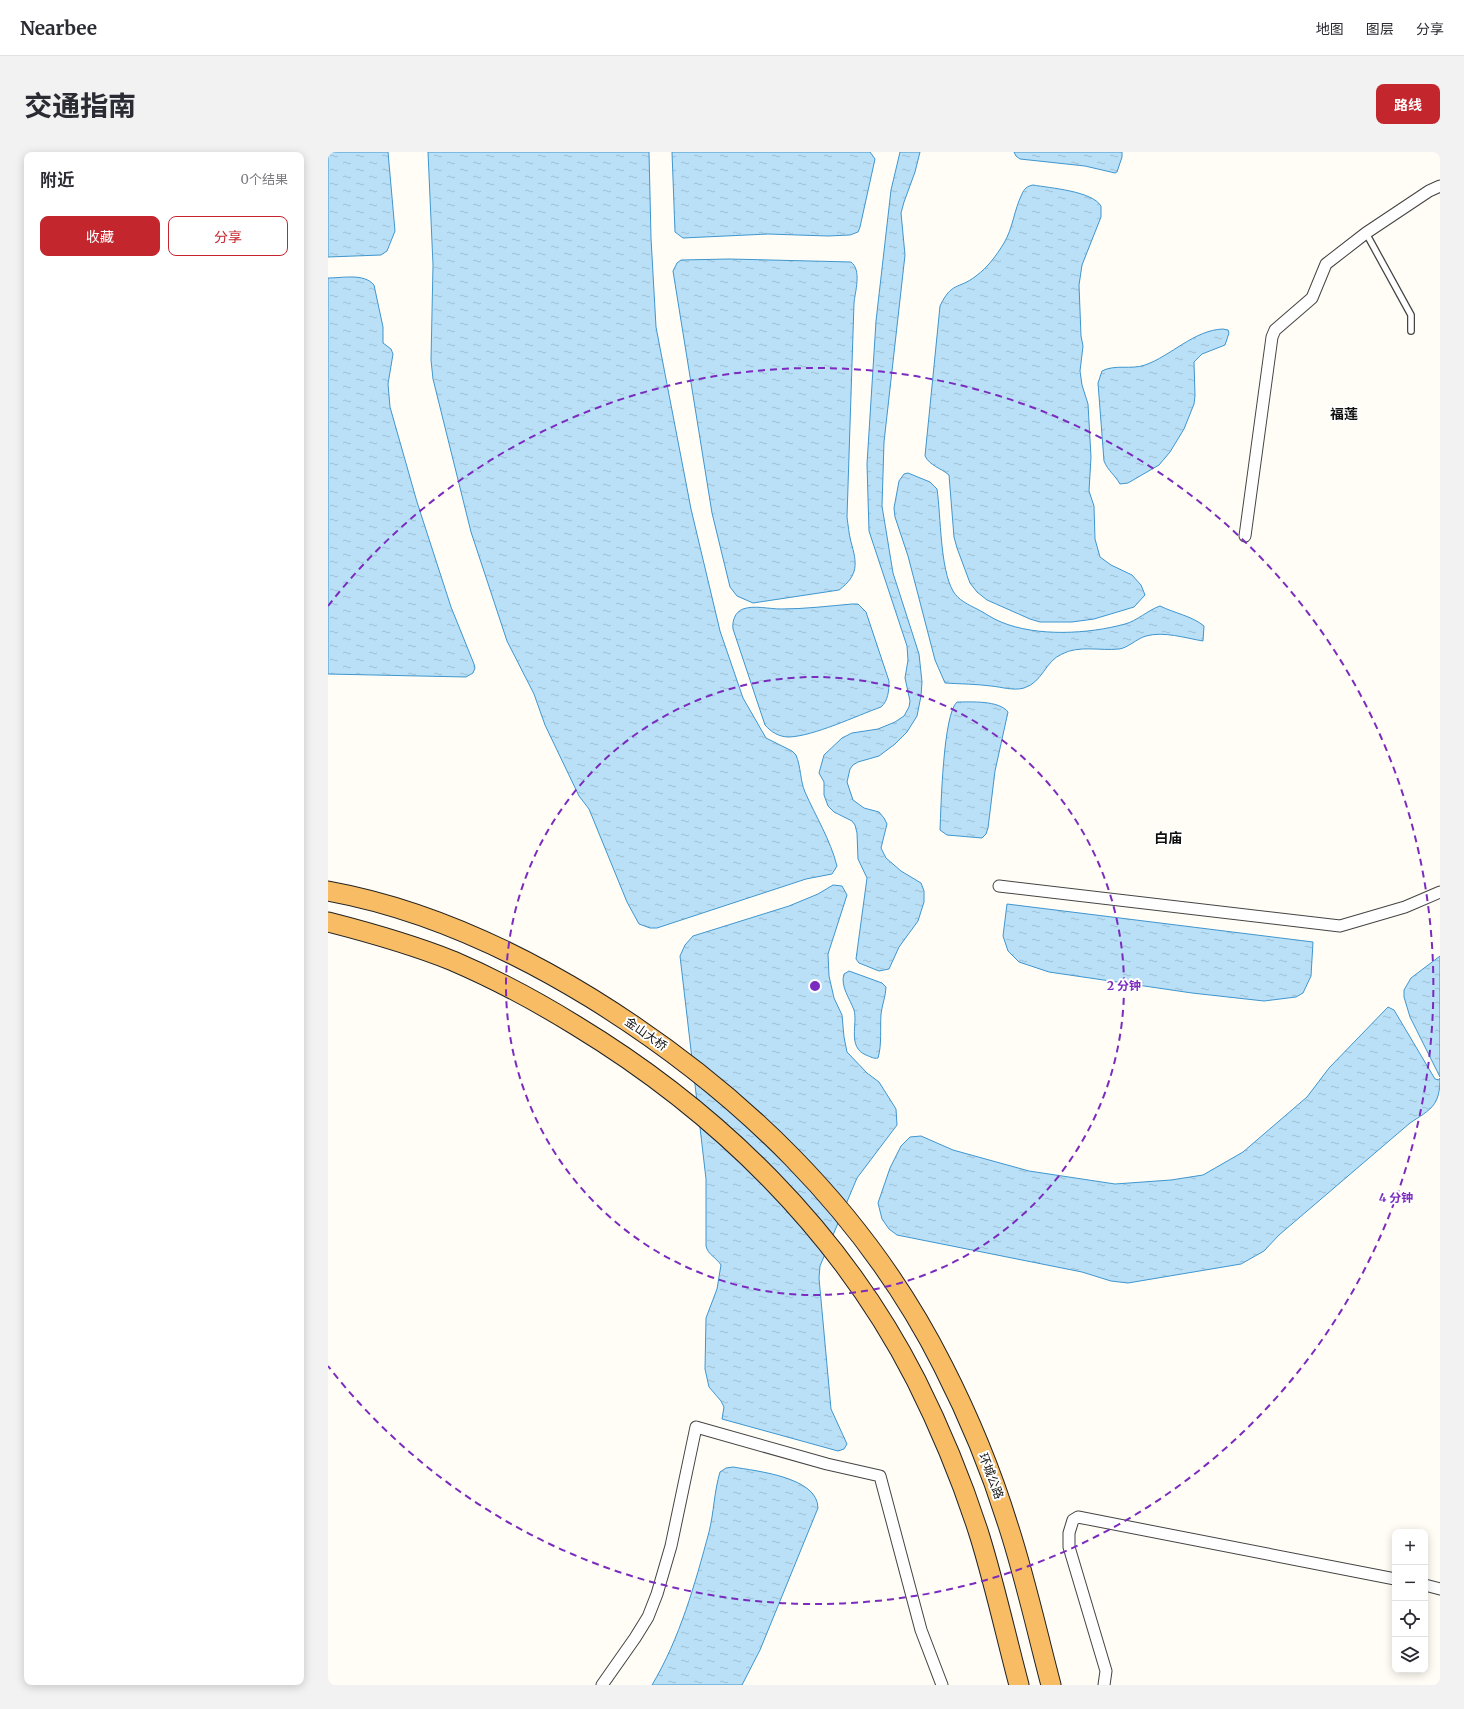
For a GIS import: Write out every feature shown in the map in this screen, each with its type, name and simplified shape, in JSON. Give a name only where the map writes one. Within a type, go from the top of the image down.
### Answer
[{"type":"highway","name":"金山大桥","points":[[328,891],[412,913],[493,945],[574,987],[648,1035],[710,1082],[740,1107],[785,1149],[834,1203],[892,1281]]},
{"type":"highway","points":[[328,922],[402,942],[480,973],[558,1014],[630,1060],[691,1106],[725,1135],[763,1171],[810,1223],[836,1255],[867,1299],[916,1379],[949,1454],[979,1536],[1019,1685]]},
{"type":"highway","name":"环城公路","points":[[892,1281],[926,1334],[943,1365],[978,1442],[1009,1527],[1051,1685]]},
{"type":"street","points":[[1245,536],[1272,337],[1275,330],[1312,298],[1326,264],[1366,233],[1429,191],[1440,186]]},
{"type":"street","points":[[999,886],[1340,926],[1405,907],[1440,892]]},
{"type":"street","points":[[602,1685],[636,1638],[648,1617],[657,1594],[670,1546],[696,1427],[827,1464],[880,1476],[921,1630],[942,1685]]},
{"type":"street","points":[[1104,1685],[1106,1671],[1069,1547],[1069,1529],[1073,1520],[1078,1517],[1392,1578]]},
{"type":"street","points":[[1428,1587],[1440,1589]]},
{"type":"lane","points":[[1366,233],[1411,315],[1411,331]]},
{"type":"water","points":[[328,152],[388,152],[395,231],[387,251],[381,255],[328,257]]},
{"type":"water","points":[[428,152],[649,152],[651,238],[656,327],[691,509],[720,631],[743,698],[766,738],[792,751],[796,755],[805,792],[827,837],[834,856],[837,866],[832,874],[806,879],[657,928],[650,928],[639,924],[627,902],[589,809],[579,796],[545,725],[534,694],[507,641],[471,532],[433,379],[431,360],[433,265]]},
{"type":"water","points":[[672,152],[870,152],[875,159],[858,232],[850,235],[828,236],[768,234],[683,238],[675,232]]},
{"type":"water","points":[[900,152],[920,152],[901,213],[905,255],[884,442],[882,506],[893,573],[919,654],[922,682],[921,696],[917,716],[907,732],[895,744],[879,756],[853,765],[850,769],[847,782],[853,800],[864,808],[879,812],[884,818],[887,824],[881,848],[886,858],[901,871],[921,883],[924,891],[924,902],[918,921],[899,947],[889,969],[879,971],[859,963],[856,959],[867,878],[858,859],[857,833],[855,825],[852,821],[834,812],[828,806],[824,795],[824,782],[819,773],[824,755],[842,738],[852,733],[878,729],[895,722],[904,716],[909,707],[910,701],[905,678],[908,660],[907,646],[869,531],[867,464],[876,321],[891,190]]},
{"type":"water","points":[[1014,152],[1122,152],[1122,157],[1117,172],[1115,173],[1085,166],[1020,159]]},
{"type":"water","points":[[1033,185],[1080,194],[1096,201],[1101,206],[1101,217],[1082,265],[1079,285],[1081,336],[1083,346],[1080,371],[1082,385],[1088,404],[1091,457],[1089,491],[1094,506],[1095,539],[1100,557],[1111,565],[1132,575],[1141,585],[1145,595],[1134,607],[1094,619],[1072,622],[1040,622],[1030,619],[987,600],[977,592],[970,583],[954,537],[949,475],[933,465],[925,456],[940,306],[944,298],[952,289],[976,276],[995,257],[1007,237],[1023,192],[1027,187]]},
{"type":"water","points":[[729,259],[851,262],[856,270],[857,281],[854,303],[847,517],[855,568],[850,579],[839,590],[753,603],[737,596],[730,587],[712,513],[673,271],[677,263],[681,260]]},
{"type":"water","points":[[328,278],[359,278],[370,281],[374,285],[383,327],[383,343],[391,349],[393,354],[388,384],[390,407],[417,502],[451,607],[474,664],[475,668],[473,673],[466,677],[328,674]]},
{"type":"water","points":[[1212,330],[1228,330],[1229,333],[1225,345],[1202,354],[1194,362],[1194,404],[1184,429],[1170,452],[1159,465],[1128,483],[1120,484],[1107,468],[1104,461],[1098,383],[1102,371],[1112,368],[1145,365],[1164,356],[1192,338]]},
{"type":"water","points":[[908,473],[930,482],[937,489],[943,556],[949,581],[953,591],[967,604],[998,621],[1015,627],[1047,632],[1079,632],[1125,624],[1160,606],[1188,617],[1204,626],[1203,641],[1160,634],[1142,637],[1126,647],[1119,649],[1082,649],[1069,651],[1056,657],[1036,681],[1020,689],[945,683],[935,660],[908,556],[895,517],[894,508],[899,481],[904,474]]},
{"type":"water","points":[[858,604],[866,612],[889,681],[887,699],[881,707],[810,733],[789,737],[773,732],[765,725],[733,629],[733,623],[736,615],[740,610],[752,607],[790,609]]},
{"type":"water","points":[[957,702],[976,702],[998,705],[1008,712],[995,771],[988,828],[986,834],[982,838],[947,835],[940,830],[942,783],[946,742],[952,710]]},
{"type":"water","points":[[833,885],[842,886],[847,895],[828,954],[829,976],[834,998],[842,1015],[847,1052],[867,1073],[879,1082],[896,1109],[897,1125],[857,1178],[820,1266],[819,1278],[831,1409],[847,1444],[844,1449],[838,1451],[722,1419],[724,1407],[709,1387],[705,1369],[706,1318],[717,1289],[721,1265],[708,1252],[706,1246],[706,1179],[680,956],[685,945],[693,936],[789,906],[818,894]]},
{"type":"water","points":[[1007,904],[1313,942],[1311,976],[1303,993],[1296,997],[1264,1001],[1192,993],[1049,972],[1019,962],[1008,951],[1003,936]]},
{"type":"water","points":[[1440,956],[1440,1077],[1410,1017],[1404,997],[1404,990],[1411,978]]},
{"type":"water","points":[[849,971],[882,983],[886,987],[881,1014],[878,1058],[866,1055],[860,1051],[855,1041],[854,1010],[843,983],[844,974]]},
{"type":"water","points":[[1388,1007],[1394,1010],[1435,1079],[1439,1080],[1440,1078],[1440,1087],[1436,1101],[1429,1110],[1410,1123],[1279,1235],[1264,1251],[1241,1264],[1128,1283],[1111,1281],[1082,1272],[897,1235],[889,1229],[882,1219],[878,1203],[890,1168],[901,1146],[910,1137],[921,1136],[953,1150],[1029,1171],[1115,1184],[1171,1180],[1203,1175],[1243,1152],[1307,1097],[1329,1068]]},
{"type":"water","points":[[733,1467],[784,1477],[797,1482],[808,1489],[815,1498],[818,1508],[760,1650],[742,1685],[652,1685],[671,1649],[686,1610],[709,1532],[716,1487],[720,1472],[726,1468]]},
{"type":"district","name":"福莲","points":[[1344,414]]},
{"type":"district","name":"白庙","points":[[1168,838]]}]
